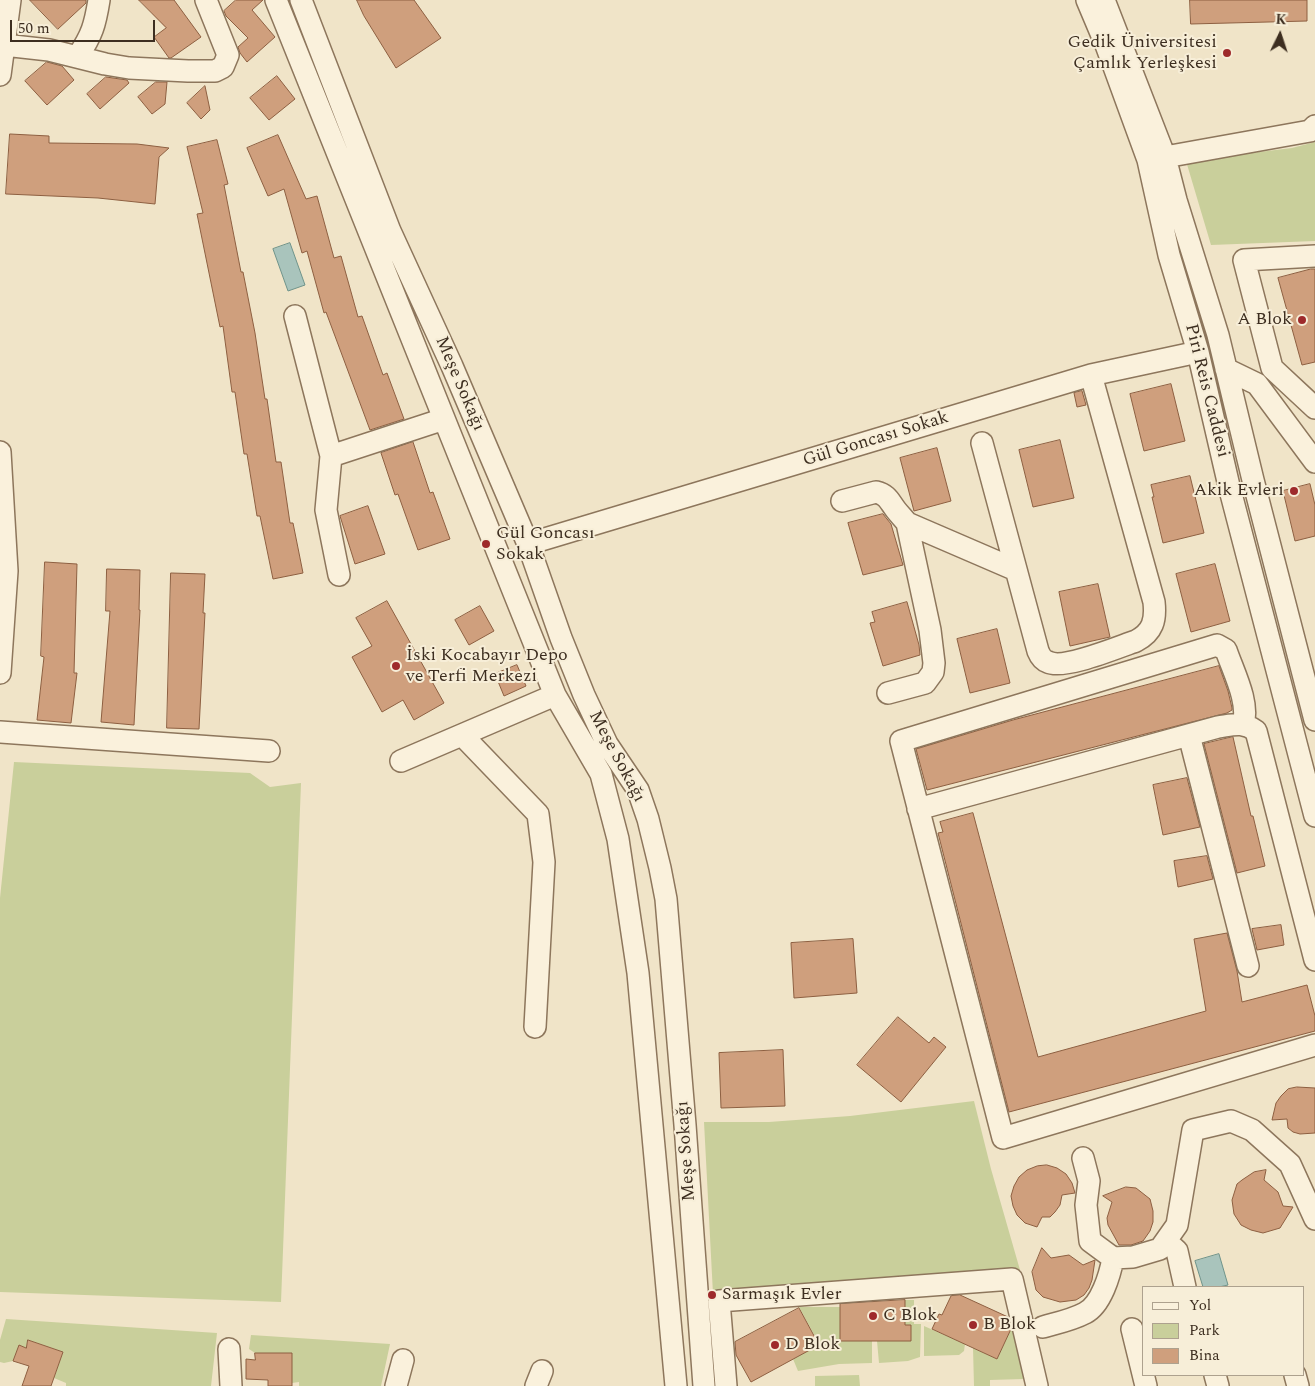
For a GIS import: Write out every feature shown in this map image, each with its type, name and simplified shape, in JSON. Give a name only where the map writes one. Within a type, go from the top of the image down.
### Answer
[{"type":"street","points":[[0,75],[10,0]]},
{"type":"street","points":[[78,56],[90,39],[96,25],[99,0]]},
{"type":"street","points":[[4,45],[49,50],[128,68],[216,71],[223,67],[228,56],[206,0]]},
{"type":"street","name":"Meşe Sokağı","points":[[276,0],[555,695],[601,774],[618,839],[638,973],[676,1386]]},
{"type":"street","name":"Meşe Sokağı","points":[[301,0],[390,231],[452,366],[528,544],[561,638],[597,724],[607,744],[638,790],[648,819],[666,899],[704,1383]]},
{"type":"street","name":"Piri Reis Caddesi","points":[[1087,0],[1148,160],[1170,255],[1198,352],[1229,486],[1315,816]]},
{"type":"street","name":"Piri Reis Caddesi","points":[[1104,0],[1165,157],[1176,200],[1218,335],[1252,480],[1315,720]]},
{"type":"street","points":[[1165,157],[1310,130],[1315,126]]},
{"type":"street","points":[[1315,256],[1244,260],[1272,368],[1315,408]]},
{"type":"street","points":[[295,316],[331,456],[326,510],[339,575]]},
{"type":"street","name":"Gül Goncası Sokak","points":[[528,544],[1091,375],[1198,352]]},
{"type":"street","points":[[1226,368],[1256,384],[1315,462]]},
{"type":"street","points":[[982,442],[1041,658],[1049,663],[1068,663],[1145,637],[1152,629],[1155,615],[1154,602],[1091,375]]},
{"type":"street","points":[[331,456],[444,419]]},
{"type":"street","points":[[0,452],[7,571],[0,673]]},
{"type":"street","points":[[842,501],[876,492],[881,493],[892,501],[907,523],[930,630],[934,663],[933,672],[925,683],[888,693]]},
{"type":"street","points":[[907,523],[1016,570]]},
{"type":"street","points":[[1315,960],[1245,714],[1244,703],[1226,650],[1220,645],[901,741],[1003,1138],[1315,1045]]},
{"type":"street","points":[[401,761],[555,695]]},
{"type":"street","points":[[918,809],[1218,727],[1292,727],[1315,720]]},
{"type":"street","points":[[0,732],[269,751]]},
{"type":"street","points":[[462,735],[538,814],[544,862],[535,1027]]},
{"type":"street","points":[[1189,735],[1248,966]]},
{"type":"street","points":[[1083,1158],[1089,1181],[1086,1205],[1090,1241],[1113,1258],[1133,1257],[1160,1249],[1177,1225],[1193,1130],[1232,1121],[1252,1130],[1290,1164],[1315,1219]]},
{"type":"street","points":[[1166,1241],[1177,1251],[1185,1286]]},
{"type":"street","points":[[1043,1327],[1086,1313],[1103,1291],[1111,1270],[1113,1258]]},
{"type":"street","points":[[704,1383],[726,1383],[719,1301],[1012,1278],[1037,1386]]},
{"type":"street","points":[[1132,1329],[1142,1370]]},
{"type":"street","points":[[229,1349],[231,1386]]},
{"type":"street","points":[[396,1386],[403,1360]]},
{"type":"green space","points":[[1315,142],[1315,241],[1211,245],[1186,161],[1292,148]]},
{"type":"green space","points":[[14,762],[250,773],[270,787],[301,783],[281,1302],[0,1292],[0,898]]},
{"type":"green space","points":[[974,1101],[1020,1270],[713,1294],[704,1122],[769,1122],[850,1116]]},
{"type":"green space","points":[[905,1300],[914,1300],[914,1324],[921,1324],[920,1357],[908,1361],[879,1363],[877,1341],[911,1340],[911,1325],[905,1325]]},
{"type":"green space","points":[[799,1307],[840,1307],[840,1341],[872,1341],[872,1363],[839,1364],[798,1371],[793,1359],[819,1344]]},
{"type":"green space","points":[[6,1319],[217,1333],[211,1386],[66,1386],[66,1383],[54,1378],[63,1352],[28,1340],[26,1348],[19,1346],[13,1361],[0,1362],[0,1340]]},
{"type":"green space","points":[[1015,1320],[1017,1323],[1024,1379],[990,1380],[990,1386],[974,1386],[973,1348],[997,1359]]},
{"type":"green space","points":[[924,1326],[965,1344],[964,1351],[959,1355],[924,1356]]},
{"type":"green space","points":[[251,1335],[390,1344],[381,1386],[299,1386],[299,1382],[292,1383],[292,1353],[255,1353],[249,1349]]},
{"type":"green space","points":[[859,1375],[860,1386],[815,1386],[815,1376]]},
{"type":"water","points":[[290,243],[305,285],[288,291],[273,249]]},
{"type":"water","points":[[1219,1254],[1228,1285],[1203,1286],[1195,1261]]},
{"type":"building","points":[[30,0],[86,0],[86,3],[58,29]]},
{"type":"building","points":[[139,0],[174,0],[201,37],[169,58],[154,37],[166,28]]},
{"type":"building","points":[[236,0],[263,0],[252,10],[275,37],[247,62],[238,47],[248,38],[226,16],[224,11]]},
{"type":"building","points":[[357,0],[414,0],[441,38],[396,68],[364,16]]},
{"type":"building","points":[[1190,0],[1307,0],[1307,21],[1191,24]]},
{"type":"building","points":[[47,62],[62,66],[74,80],[47,105],[25,81]]},
{"type":"building","points":[[277,76],[295,99],[269,120],[250,98]]},
{"type":"building","points":[[106,77],[127,80],[129,83],[100,109],[87,94]]},
{"type":"building","points":[[156,82],[167,82],[165,104],[152,114],[138,97]]},
{"type":"building","points":[[205,86],[210,110],[201,119],[187,103]]},
{"type":"building","points":[[10,134],[49,136],[49,143],[137,144],[169,148],[159,157],[155,204],[98,198],[6,194]]},
{"type":"building","points":[[278,135],[306,199],[317,196],[334,258],[341,256],[358,317],[362,316],[383,375],[387,373],[404,419],[370,430],[326,312],[324,313],[307,251],[302,253],[284,189],[268,196],[247,148]]},
{"type":"building","points":[[217,140],[228,184],[224,185],[255,333],[276,462],[281,462],[290,523],[293,523],[303,573],[273,579],[260,516],[257,516],[247,454],[244,454],[235,392],[232,392],[223,326],[220,327],[197,214],[203,213],[187,147]]},
{"type":"building","name":"A Blok","points":[[1315,269],[1315,362],[1302,365],[1278,278]]},
{"type":"building","points":[[1171,384],[1185,441],[1144,451],[1130,394]]},
{"type":"building","points":[[1082,391],[1086,405],[1077,407],[1074,393]]},
{"type":"building","points":[[1060,440],[1074,498],[1033,507],[1019,450]]},
{"type":"building","points":[[413,442],[430,493],[433,492],[450,539],[418,550],[398,494],[395,495],[381,453]]},
{"type":"building","points":[[937,448],[951,501],[914,511],[900,458]]},
{"type":"building","points":[[1190,476],[1204,533],[1163,543],[1151,485]]},
{"type":"building","points":[[1310,484],[1315,505],[1315,536],[1295,541],[1283,491]]},
{"type":"building","points":[[368,506],[385,554],[355,564],[340,516]]},
{"type":"building","points":[[883,514],[891,524],[903,565],[863,575],[848,523]]},
{"type":"building","points":[[45,562],[77,564],[74,673],[77,673],[71,723],[37,720],[44,657],[41,656]]},
{"type":"building","points":[[1215,564],[1230,621],[1191,632],[1176,574]]},
{"type":"building","points":[[107,569],[140,570],[140,610],[134,725],[101,722],[110,611],[106,611]]},
{"type":"building","points":[[171,573],[205,574],[203,613],[205,613],[199,729],[167,728]]},
{"type":"building","points":[[1098,584],[1110,637],[1070,646],[1059,592]]},
{"type":"building","points":[[387,601],[444,703],[414,720],[403,700],[382,712],[352,657],[372,646],[356,618]]},
{"type":"building","points":[[907,602],[920,655],[883,666],[870,623],[875,622],[872,612]]},
{"type":"building","points":[[480,606],[494,631],[469,645],[455,620]]},
{"type":"building","points":[[997,629],[1010,683],[970,693],[957,639]]},
{"type":"building","points":[[517,665],[526,686],[504,696],[495,674]]},
{"type":"building","points":[[1219,666],[1232,708],[1227,713],[927,790],[916,749],[1013,720]]},
{"type":"building","points":[[1233,737],[1251,816],[1253,816],[1265,866],[1237,873],[1204,744]]},
{"type":"building","points":[[1187,778],[1200,827],[1163,835],[1153,785]]},
{"type":"building","points":[[973,813],[1038,1057],[1206,1011],[1194,939],[1227,933],[1237,971],[1242,1002],[1307,985],[1315,1016],[1315,1031],[1009,1112],[938,833],[943,832],[940,822]]},
{"type":"building","points":[[1207,856],[1213,879],[1178,887],[1174,861]]},
{"type":"building","points":[[1281,925],[1284,945],[1257,950],[1252,929]]},
{"type":"building","points":[[853,939],[857,993],[794,998],[791,943]]},
{"type":"building","points":[[898,1017],[929,1043],[934,1037],[946,1047],[901,1102],[857,1065]]},
{"type":"building","points":[[783,1050],[785,1106],[721,1108],[719,1053]]},
{"type":"building","points":[[1297,1087],[1315,1088],[1315,1133],[1300,1134],[1293,1132],[1288,1128],[1287,1119],[1272,1120],[1276,1103],[1281,1096],[1288,1089]]},
{"type":"building","points":[[1047,1165],[1057,1168],[1066,1174],[1072,1183],[1075,1193],[1062,1195],[1060,1205],[1055,1212],[1050,1217],[1042,1217],[1037,1227],[1025,1223],[1017,1215],[1011,1196],[1019,1177],[1027,1170]]},
{"type":"building","points":[[1266,1170],[1264,1180],[1278,1192],[1283,1206],[1293,1207],[1280,1228],[1263,1233],[1241,1225],[1234,1214],[1232,1200],[1237,1184],[1254,1172]]},
{"type":"building","points":[[1126,1187],[1136,1188],[1150,1199],[1153,1222],[1150,1231],[1143,1241],[1131,1245],[1119,1245],[1108,1225],[1107,1218],[1112,1202],[1103,1196]]},
{"type":"building","points":[[1042,1248],[1051,1258],[1069,1255],[1083,1265],[1095,1260],[1092,1280],[1084,1295],[1076,1300],[1060,1302],[1043,1297],[1036,1290],[1032,1272]]},
{"type":"building","name":"B Blok","points":[[960,1295],[1008,1317],[1011,1329],[997,1359],[932,1329],[939,1314],[942,1315],[951,1296]]},
{"type":"building","name":"C Blok","points":[[905,1300],[905,1325],[911,1325],[911,1341],[840,1341],[840,1304]]},
{"type":"building","name":"D Blok","points":[[799,1308],[819,1345],[751,1382],[736,1355],[735,1342]]},
{"type":"building","points":[[28,1340],[63,1352],[51,1386],[22,1386],[29,1366],[13,1361],[19,1345],[26,1348]]},
{"type":"building","points":[[255,1353],[292,1353],[292,1386],[268,1386],[268,1380],[246,1379],[246,1359],[255,1360]]},
{"type":"place","name":"Gedik Üniversitesi Çamlık Yerleşkesi","points":[[1227,53]]},
{"type":"place","name":"A Blok","points":[[1302,320]]},
{"type":"place","name":"Akik Evleri","points":[[1294,491]]},
{"type":"place","name":"Gül Goncası Sokak","points":[[486,544]]},
{"type":"place","name":"İski Kocabayır Depo ve Terfi Merkezi","points":[[396,666]]},
{"type":"place","name":"Sarmaşık Evler","points":[[712,1295]]},
{"type":"place","name":"C Blok","points":[[873,1316]]},
{"type":"place","name":"B Blok","points":[[973,1325]]},
{"type":"place","name":"D Blok","points":[[775,1345]]}]
